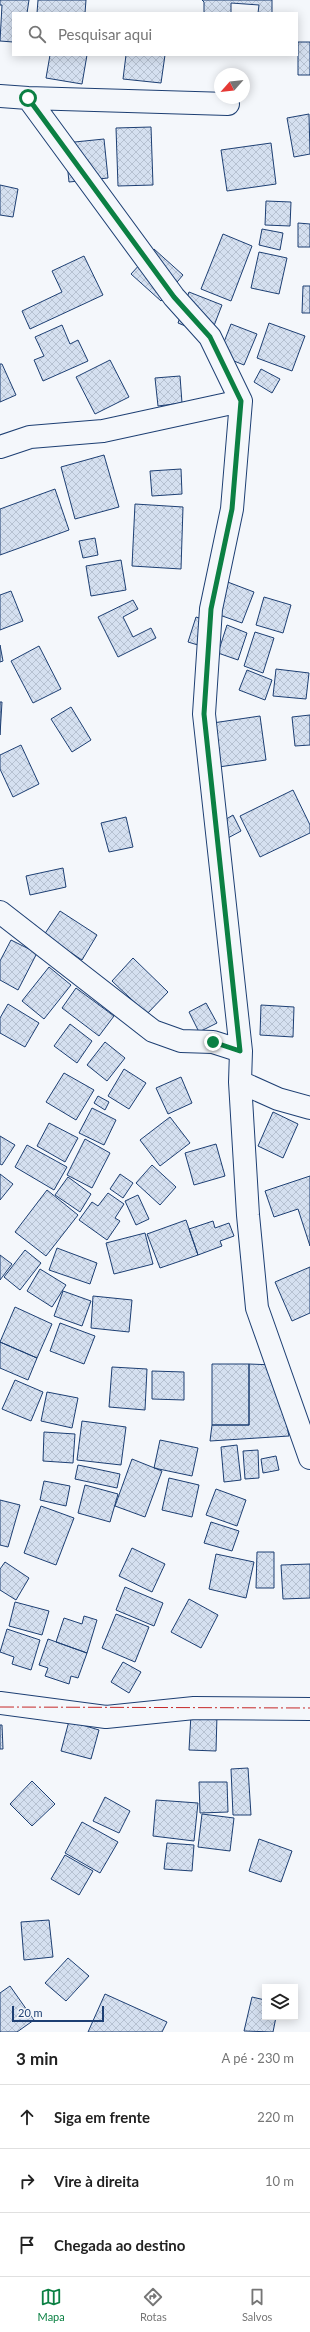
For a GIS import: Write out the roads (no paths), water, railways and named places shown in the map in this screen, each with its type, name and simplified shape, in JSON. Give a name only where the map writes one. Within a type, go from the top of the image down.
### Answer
[{"type":"street","points":[[0,96],[214,104]]},
{"type":"street","points":[[28,98],[174,297],[210,337],[241,401],[232,509],[211,609],[204,714],[240,1051],[240,1082],[248,1214],[257,1308],[310,1458]]},
{"type":"street","points":[[0,447],[30,437],[103,431],[241,401]]},
{"type":"street","points":[[0,912],[153,1031],[181,1041],[213,1042],[240,1051]]},
{"type":"street","points":[[240,1082],[278,1099],[310,1108]]},
{"type":"street","points":[[0,1703],[106,1717],[194,1708],[310,1709]]}]
